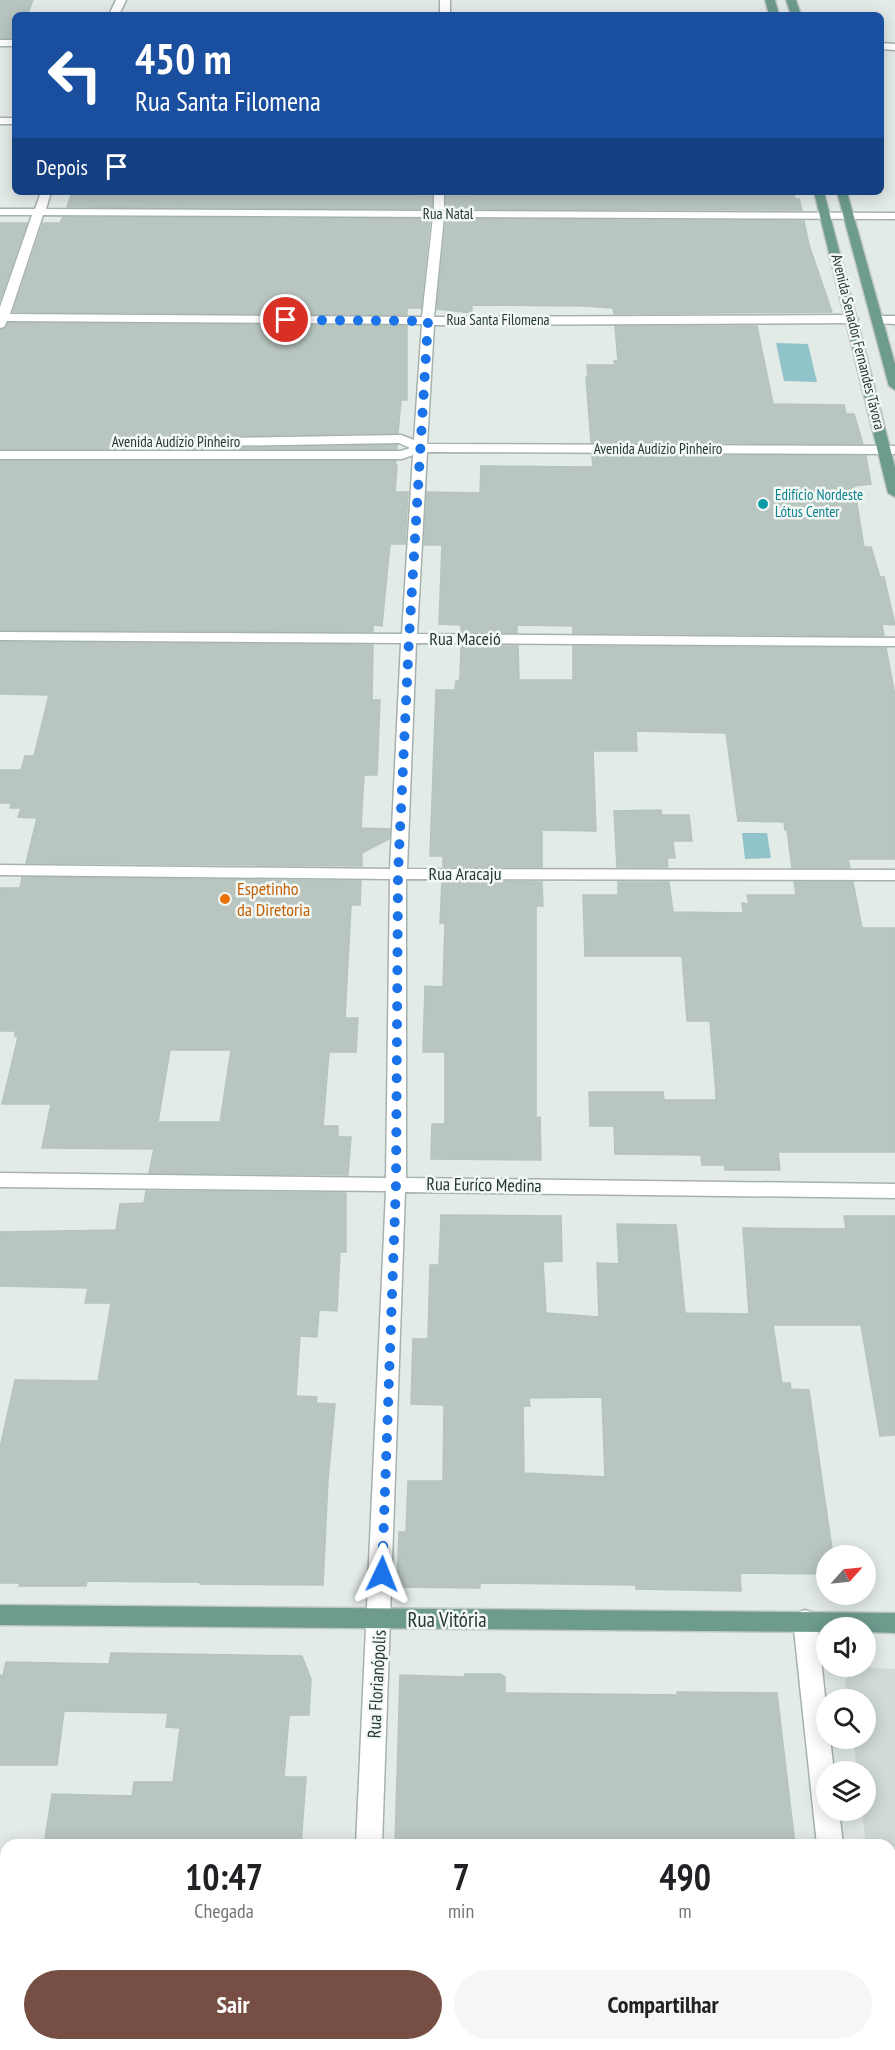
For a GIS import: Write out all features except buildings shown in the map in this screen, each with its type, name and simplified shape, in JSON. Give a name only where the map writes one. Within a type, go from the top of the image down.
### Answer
[{"type":"main road","name":"Avenida Senador Fernandes Távora","points":[[820,195],[852,319],[890,450],[895,493]]},
{"type":"main road","name":"Avenida Senador Fernandes Távora","points":[[843,195],[895,386]]},
{"type":"main road","name":"Rua Vitória","points":[[0,1616],[380,1620],[805,1620],[895,1623]]},
{"type":"street","points":[[1,319],[45,195]]},
{"type":"street","name":"Rua Florianópolis","points":[[369,1839],[396,1184],[398,874],[428,321],[440,213],[439,195]]},
{"type":"street","name":"Rua Natal","points":[[0,212],[895,216]]},
{"type":"street","name":"Rua Santa Filomena","points":[[1,319],[428,321],[852,319]]},
{"type":"street","points":[[878,320],[895,320]]},
{"type":"street","name":"Avenida Audízio Pinheiro","points":[[0,443],[105,449]]},
{"type":"street","name":"Avenida Audízio Pinheiro","points":[[0,455],[105,449],[190,448],[402,455],[422,448],[890,450]]},
{"type":"street","name":"Rua Maceió","points":[[0,636],[895,642]]},
{"type":"street","name":"Rua Aracaju","points":[[0,870],[895,875]]},
{"type":"street","name":"Rua Euríco Medina","points":[[0,1180],[895,1191]]},
{"type":"street","points":[[805,1620],[829,1839]]},
{"type":"shaded area","points":[[876,1668],[895,1669],[895,1839],[865,1839],[863,1821],[876,1821],[876,1761],[856,1761],[854,1749],[876,1749],[876,1689],[846,1689],[845,1680],[849,1677],[876,1677]]},
{"type":"water","points":[[776,343],[808,344],[817,382],[784,381]]},
{"type":"water","points":[[742,833],[767,833],[771,858],[745,859]]},
{"type":"place","name":"Edifício Nordeste Lótus Center","points":[[763,504]]},
{"type":"place","name":"Espetinho da Diretoria","points":[[225,899]]},
{"type":"route","points":[[286,320],[428,321],[398,874],[396,1184],[382,1574]]}]
